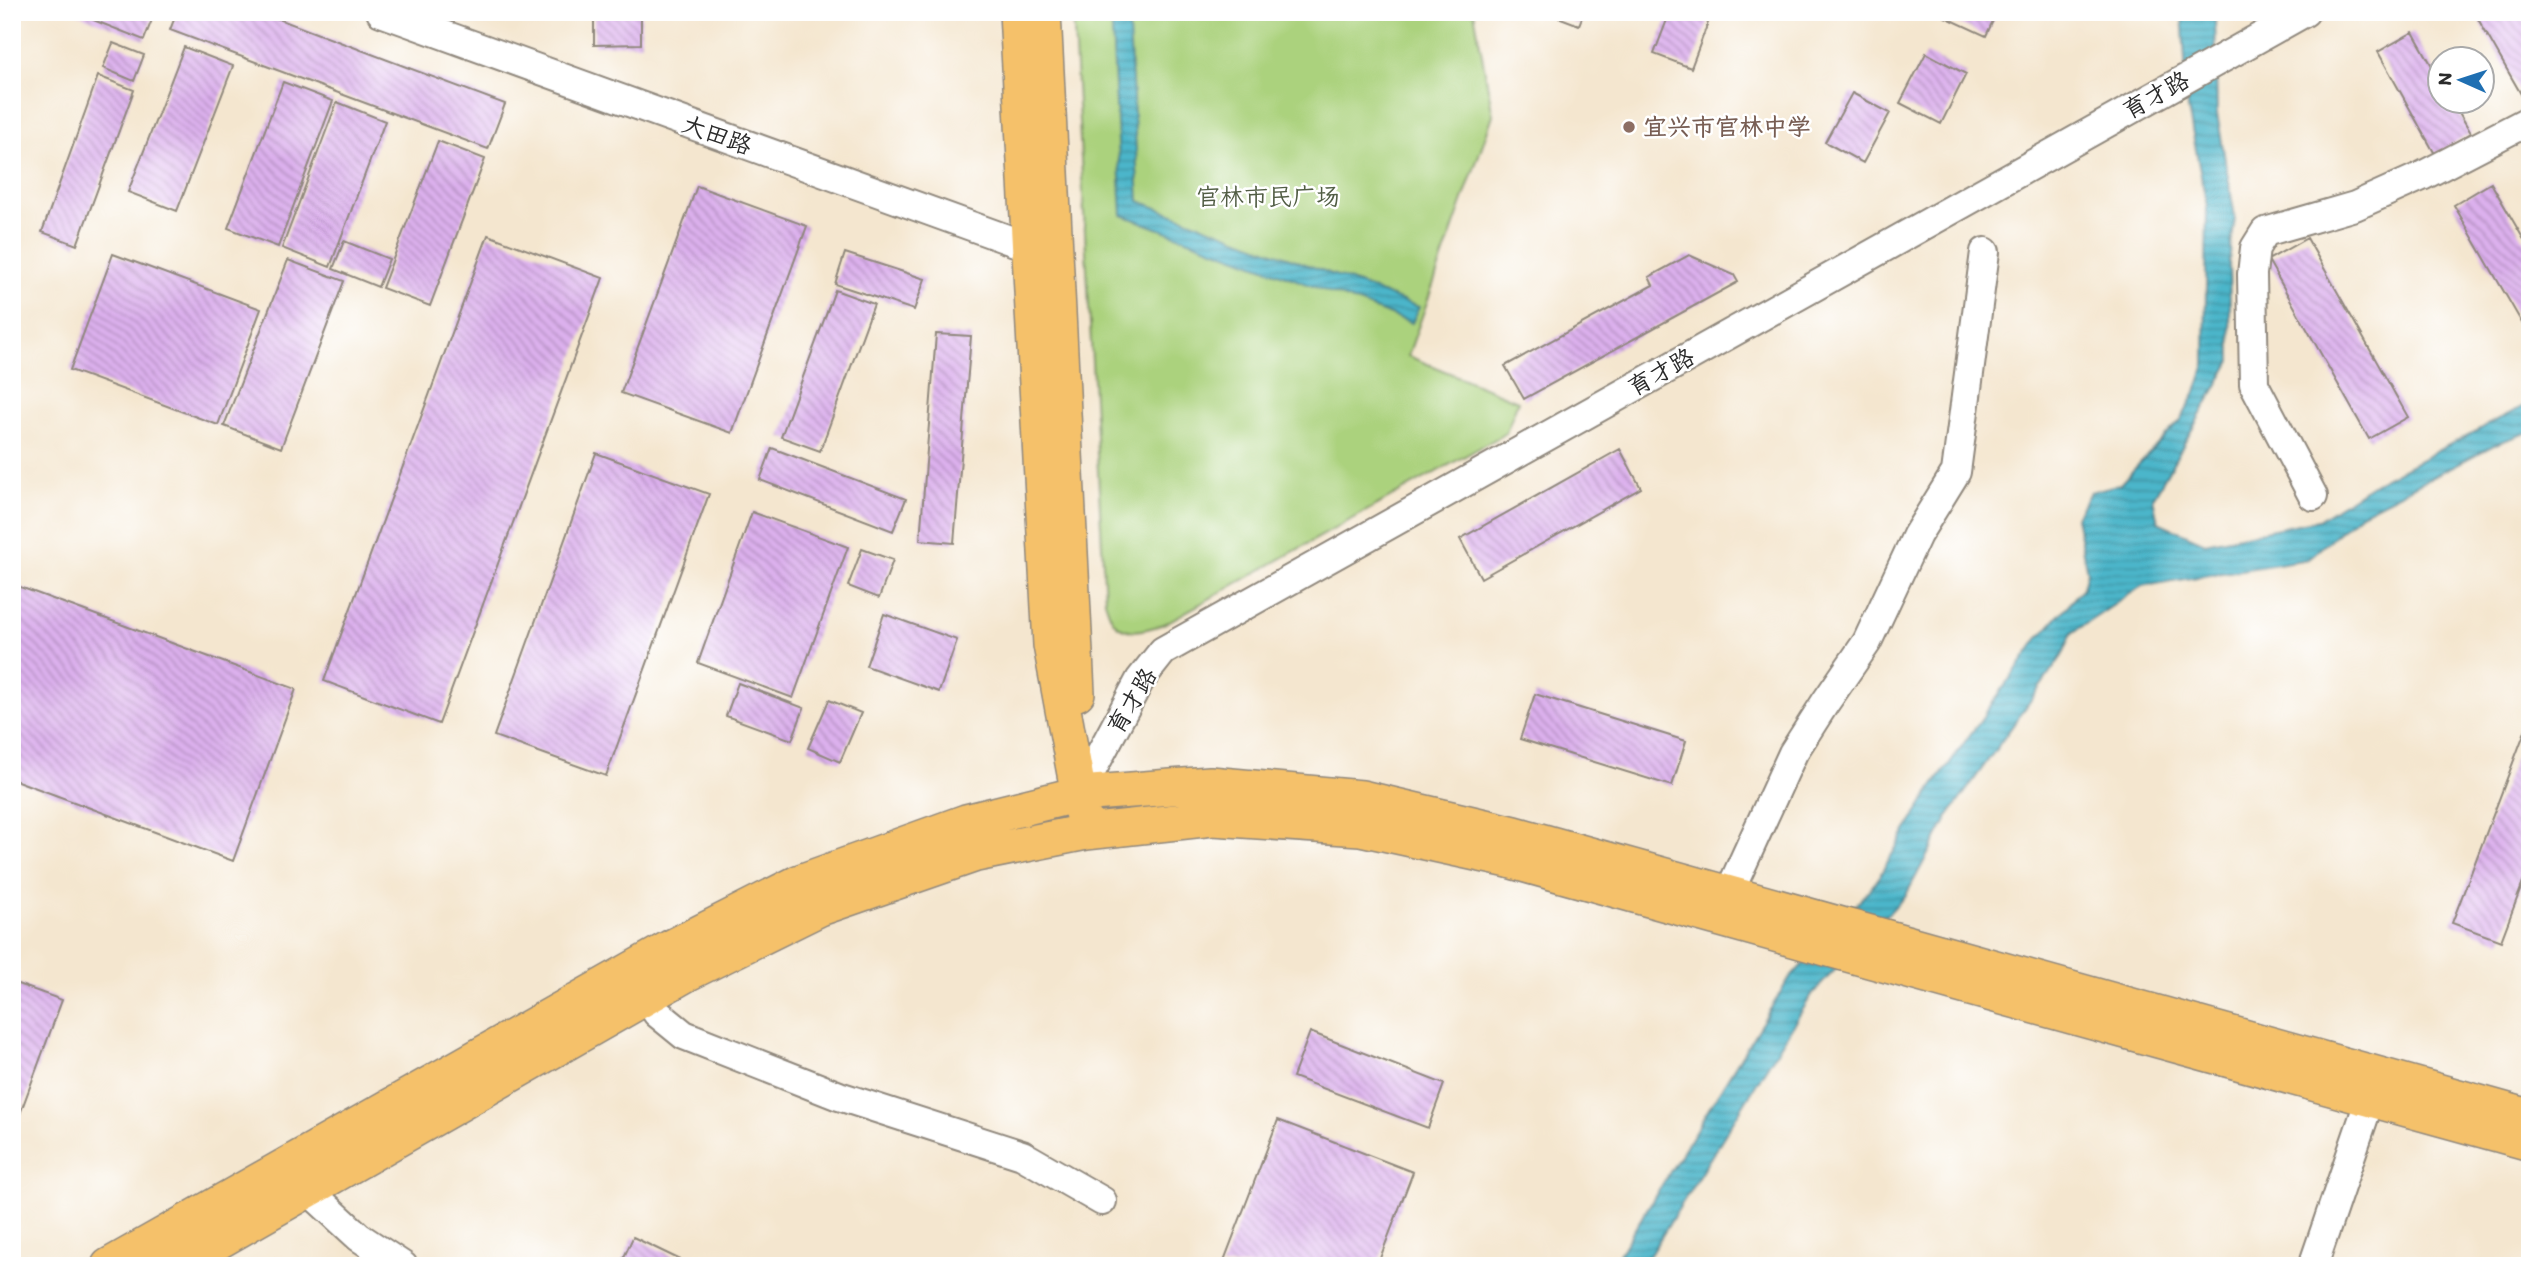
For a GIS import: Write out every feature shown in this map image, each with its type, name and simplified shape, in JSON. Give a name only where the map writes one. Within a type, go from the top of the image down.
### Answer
[{"type":"main road","points":[[1017,12],[1042,247]]},
{"type":"main road","points":[[1043,12],[1042,247],[1051,645],[1086,832]]},
{"type":"main road","points":[[109,1266],[670,948],[800,882],[966,822],[1079,794],[1210,783],[1362,798],[1516,834],[2530,1117]]},
{"type":"main road","points":[[175,1266],[688,974],[820,908],[976,854],[1086,832],[1213,818],[1360,828],[1508,860],[2530,1143]]},
{"type":"street","name":"大田路","points":[[381,12],[1042,247]]},
{"type":"street","name":"育才路","points":[[1079,794],[1140,680],[1163,651],[2305,12]]},
{"type":"street","points":[[2313,496],[2254,384],[2252,274],[2255,248],[2265,232],[2355,206],[2422,176],[2530,120]]},
{"type":"street","points":[[1729,893],[1793,753],[1867,642],[1917,535],[1956,472],[1985,252]]},
{"type":"street","points":[[648,997],[657,1013],[684,1035],[839,1096],[1022,1155],[1102,1201]]},
{"type":"street","points":[[2313,1266],[2370,1099]]},
{"type":"street","points":[[308,1190],[359,1237],[403,1266]]},
{"type":"green space","name":"官林市民广场","points":[[1073,12],[1474,12],[1493,115],[1408,356],[1518,401],[1506,433],[1164,624],[1132,631],[1119,627],[1114,622],[1105,601]]},
{"type":"water","points":[[1111,12],[1128,12],[1139,201],[1419,307],[1412,323],[1122,215]]},
{"type":"water","points":[[2182,12],[2215,12],[2217,114],[2235,217],[2229,262],[2231,361],[2153,498],[2158,522],[2205,543],[2318,520],[2375,483],[2530,403],[2530,432],[2500,442],[2361,513],[2308,559],[2142,586],[2072,633],[2062,656],[1949,815],[1906,895],[1813,993],[1643,1266],[1612,1266],[1787,982],[1875,883],[1930,791],[2038,639],[2083,588],[2087,572],[2076,517],[2090,492],[2120,484],[2181,420],[2196,392],[2205,365],[2207,206],[2188,109]]},
{"type":"building","points":[[73,12],[155,12],[144,40]]},
{"type":"building","points":[[177,12],[260,12],[505,104],[488,149],[170,30]]},
{"type":"building","points":[[594,12],[641,12],[641,44],[594,45]]},
{"type":"building","points":[[1545,12],[1584,12],[1579,25]]},
{"type":"building","points":[[1670,12],[1712,12],[1691,68],[1654,54]]},
{"type":"building","points":[[1947,12],[1997,12],[1986,36],[1945,17]]},
{"type":"building","points":[[2474,12],[2525,12],[2530,20],[2530,98],[2525,101],[2496,46],[2493,46]]},
{"type":"building","points":[[2413,32],[2426,55],[2426,116],[2461,116],[2471,133],[2435,154],[2378,52]]},
{"type":"building","points":[[113,43],[144,55],[134,81],[103,68]]},
{"type":"building","points":[[184,47],[233,66],[177,211],[128,192]]},
{"type":"building","points":[[1926,53],[1966,74],[1941,124],[1900,103]]},
{"type":"building","points":[[98,76],[134,90],[77,245],[42,232]]},
{"type":"building","points":[[283,82],[333,101],[278,247],[228,228]]},
{"type":"building","points":[[1852,93],[1890,113],[1863,163],[1825,142]]},
{"type":"building","points":[[337,102],[385,121],[330,267],[282,248]]},
{"type":"building","points":[[438,141],[485,159],[430,306],[382,288]]},
{"type":"building","points":[[2491,183],[2530,250],[2530,328],[2526,330],[2454,205]]},
{"type":"building","points":[[697,186],[807,226],[732,433],[621,393]]},
{"type":"building","points":[[488,235],[603,278],[439,724],[324,681]]},
{"type":"building","points":[[2307,238],[2408,417],[2369,439],[2268,260]]},
{"type":"building","points":[[344,241],[389,259],[378,287],[333,269]]},
{"type":"building","points":[[845,253],[925,279],[914,310],[835,284]]},
{"type":"building","points":[[113,254],[261,309],[218,425],[70,370]]},
{"type":"building","points":[[1689,255],[1734,275],[1738,282],[1524,399],[1505,366],[1653,285],[1649,277]]},
{"type":"building","points":[[288,260],[344,281],[281,448],[224,426]]},
{"type":"building","points":[[835,290],[874,304],[820,451],[781,437]]},
{"type":"building","points":[[936,334],[971,336],[954,543],[920,540]]},
{"type":"building","points":[[772,448],[906,499],[893,531],[760,480]]},
{"type":"building","points":[[1620,449],[1641,488],[1481,578],[1460,539]]},
{"type":"building","points":[[596,453],[709,494],[606,776],[494,736]]},
{"type":"building","points":[[752,512],[848,547],[793,698],[698,663]]},
{"type":"building","points":[[862,549],[893,560],[879,598],[848,586]]},
{"type":"building","points":[[12,584],[296,689],[233,861],[12,779]]},
{"type":"building","points":[[884,614],[957,640],[939,692],[866,666]]},
{"type":"building","points":[[738,683],[804,708],[792,740],[726,716]]},
{"type":"building","points":[[1535,694],[1686,741],[1672,786],[1520,739]]},
{"type":"building","points":[[829,700],[861,713],[840,762],[808,748]]},
{"type":"building","points":[[2530,718],[2530,864],[2501,941],[2452,923]]},
{"type":"building","points":[[12,982],[62,1000],[17,1122],[12,1120]]},
{"type":"building","points":[[1310,1032],[1444,1084],[1428,1128],[1293,1077]]},
{"type":"building","points":[[1278,1120],[1413,1172],[1377,1266],[1222,1266]]},
{"type":"building","points":[[633,1237],[693,1266],[620,1266]]},
{"type":"place","name":"宜兴市官林中学","points":[[1629,127]]}]
